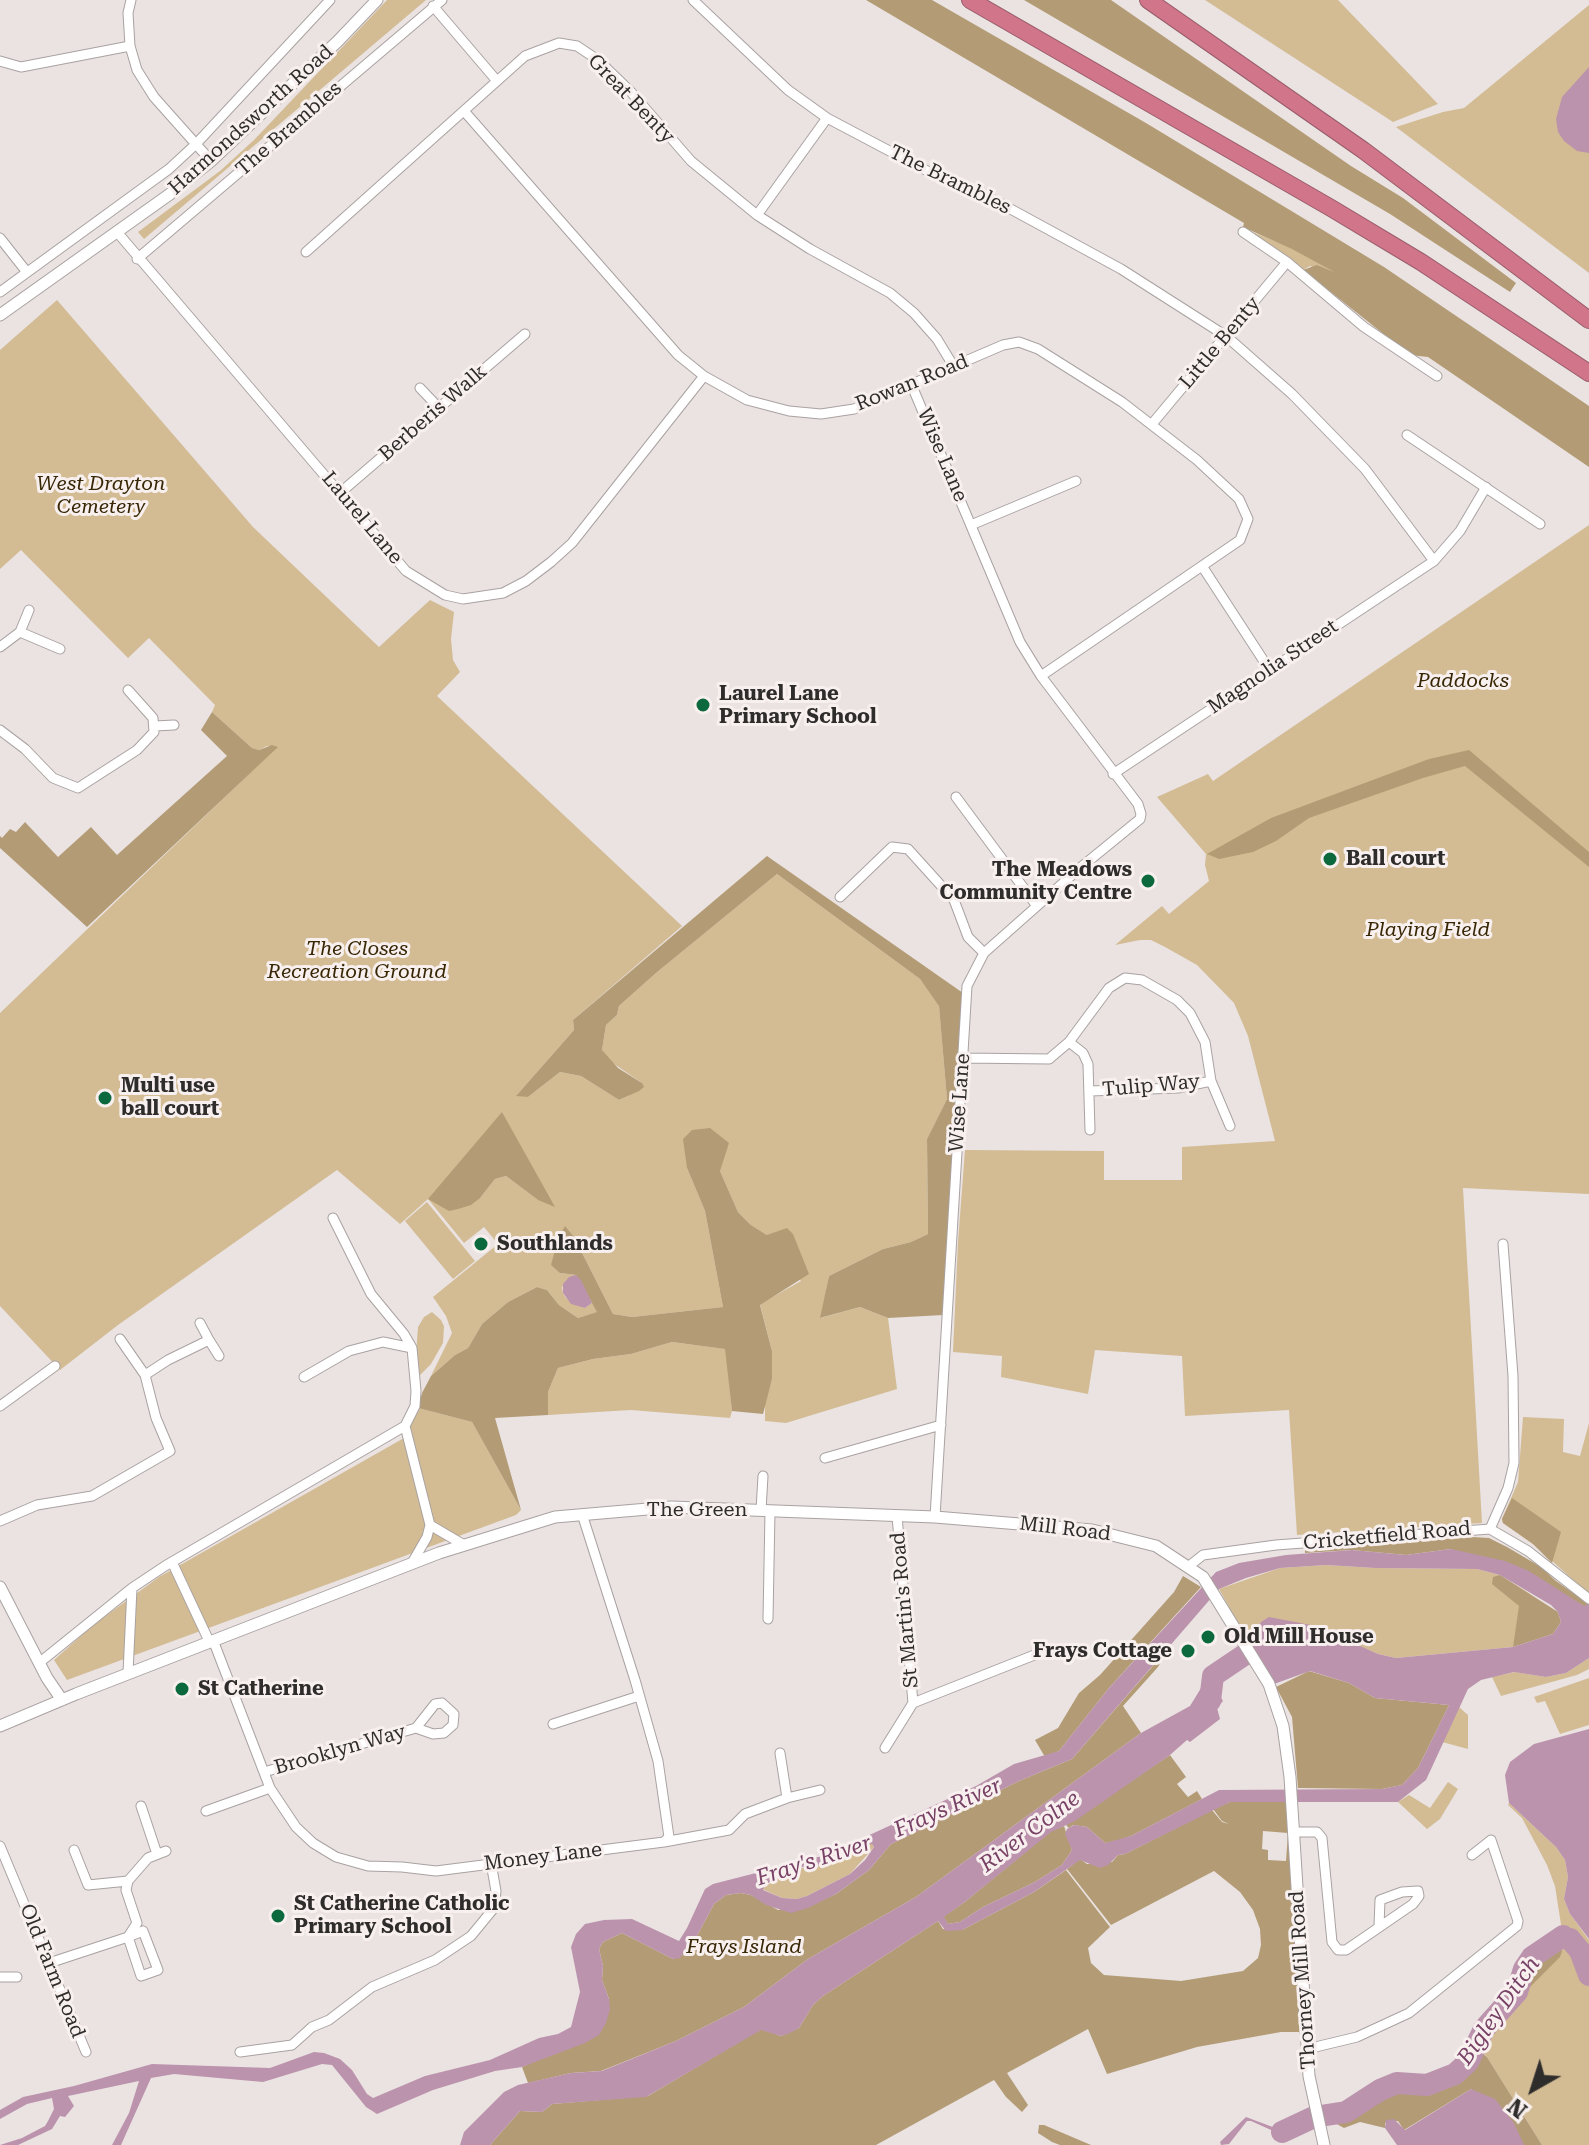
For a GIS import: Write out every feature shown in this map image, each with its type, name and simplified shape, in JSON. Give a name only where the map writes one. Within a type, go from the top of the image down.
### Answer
[{"type":"highway","points":[[970,0],[1370,231],[1589,373]]},
{"type":"highway","points":[[1148,0],[1351,141],[1589,320]]},
{"type":"street","points":[[131,0],[128,13],[130,46],[144,83],[211,161]]},
{"type":"street","points":[[0,292],[169,169],[330,0]]},
{"type":"street","name":"Harmondsworth Road","points":[[0,315],[211,161],[377,0]]},
{"type":"street","name":"The Brambles","points":[[693,0],[788,90],[827,118],[935,175],[983,194],[1107,262],[1226,336]]},
{"type":"street","points":[[437,3],[497,81]]},
{"type":"street","name":"The Brambles","points":[[137,259],[437,3]]},
{"type":"street","name":"Great Benty","points":[[306,252],[525,56],[559,43],[577,46],[598,60],[631,92],[691,161],[757,215],[810,249],[890,293],[914,313],[937,339],[954,367]]},
{"type":"street","points":[[0,61],[21,67],[130,46]]},
{"type":"street","name":"Rowan Road","points":[[464,111],[678,355],[704,376],[747,400],[789,411],[821,414],[854,409],[1003,345],[1019,342],[1038,349],[1152,424],[1239,499],[1248,519],[1240,540],[1202,566]]},
{"type":"street","points":[[757,215],[827,118]]},
{"type":"street","name":"Laurel Lane","points":[[117,232],[406,571],[445,595],[463,599],[503,593],[526,581],[572,543],[704,376]]},
{"type":"street","points":[[1243,232],[1287,262],[1364,327],[1437,376]]},
{"type":"street","points":[[0,238],[26,271]]},
{"type":"street","name":"Little Benty","points":[[1152,424],[1287,262]]},
{"type":"street","name":"Berberis Walk","points":[[341,492],[525,334]]},
{"type":"street","points":[[1226,336],[1292,394],[1365,469],[1434,561]]},
{"type":"street","name":"Wise Lane","points":[[912,386],[1020,642],[1041,676],[1140,807],[1140,819],[984,953],[967,986],[935,1517]]},
{"type":"street","points":[[420,388],[439,408]]},
{"type":"street","points":[[1407,435],[1540,524]]},
{"type":"street","name":"Wise Lane","points":[[971,525],[1076,481]]},
{"type":"street","name":"Magnolia Street","points":[[1113,774],[1434,561],[1460,531],[1486,487]]},
{"type":"street","points":[[1041,676],[1202,566],[1269,669]]},
{"type":"street","points":[[0,647],[20,632],[29,610]]},
{"type":"street","points":[[20,632],[60,649]]},
{"type":"street","points":[[0,730],[25,749],[53,778],[78,788],[137,750],[147,741],[155,726],[153,718],[128,690]]},
{"type":"street","points":[[155,726],[174,725]]},
{"type":"street","points":[[956,797],[1037,906]]},
{"type":"street","points":[[840,897],[892,847],[908,849],[954,900],[968,937],[984,953]]},
{"type":"street","points":[[963,1058],[1049,1059],[1069,1042],[1109,988],[1125,978],[1142,980],[1177,1000],[1190,1013],[1205,1042],[1211,1081],[1230,1126]]},
{"type":"street","points":[[1069,1042],[1085,1056],[1090,1091],[1090,1130]]},
{"type":"street","name":"Tulip Way","points":[[1090,1091],[1178,1088],[1211,1081]]},
{"type":"street","points":[[39,1663],[132,1588],[172,1562],[405,1426],[415,1406],[412,1348],[371,1294],[333,1218]]},
{"type":"street","points":[[1490,1529],[1508,1488],[1514,1463],[1513,1376],[1503,1244]]},
{"type":"street","points":[[200,1323],[219,1356]]},
{"type":"street","points":[[0,1521],[37,1505],[92,1496],[170,1451],[156,1418],[145,1375],[120,1339]]},
{"type":"street","points":[[145,1375],[209,1340]]},
{"type":"street","points":[[304,1377],[349,1351],[383,1342],[412,1348]]},
{"type":"street","points":[[0,1406],[55,1366]]},
{"type":"street","points":[[825,1458],[941,1425]]},
{"type":"street","points":[[405,1426],[430,1525],[424,1545],[412,1563]]},
{"type":"street","points":[[763,1476],[768,1619]]},
{"type":"street","name":"The Green","points":[[0,1726],[412,1563],[555,1517],[671,1507],[935,1517]]},
{"type":"street","points":[[582,1514],[658,1761],[669,1837],[664,1842]]},
{"type":"street","name":"St Martin's Road","points":[[897,1516],[913,1703],[1047,1650]]},
{"type":"street","name":"Mill Road","points":[[935,1517],[1104,1532],[1156,1546],[1189,1566]]},
{"type":"street","points":[[430,1525],[464,1545]]},
{"type":"street","name":"Cricketfield Road","points":[[1189,1566],[1203,1555],[1276,1545],[1490,1529],[1528,1551],[1589,1599]]},
{"type":"street","points":[[172,1562],[211,1640]]},
{"type":"street","name":"Thorney Mill Road","points":[[1189,1566],[1203,1577],[1269,1684],[1283,1726],[1290,1777],[1307,2049],[1314,2108],[1324,2145]]},
{"type":"street","points":[[0,1587],[62,1700]]},
{"type":"street","points":[[128,1673],[132,1588]]},
{"type":"street","name":"Money Lane","points":[[211,1640],[270,1788],[296,1827],[322,1850],[350,1863],[424,1871],[664,1842],[729,1830],[745,1814],[787,1798],[820,1790]]},
{"type":"street","points":[[553,1724],[639,1696]]},
{"type":"street","points":[[885,1748],[913,1703]]},
{"type":"street","name":"Brooklyn Way","points":[[264,1772],[416,1728]]},
{"type":"street","points":[[780,1753],[787,1798]]},
{"type":"street","points":[[206,1811],[270,1788]]},
{"type":"street","points":[[128,1937],[137,1923],[126,1890],[128,1881],[148,1858],[162,1853],[141,1806]]},
{"type":"street","points":[[1293,1832],[1317,1832],[1322,1838],[1334,1946],[1338,1950],[1346,1950],[1413,1904],[1419,1896],[1418,1891],[1402,1892],[1380,1900],[1379,1926]]},
{"type":"street","points":[[1307,2049],[1357,2037],[1409,2013],[1517,1926],[1518,1921],[1491,1840],[1472,1855]]},
{"type":"street","name":"Old Farm Road","points":[[0,1846],[86,2052]]},
{"type":"street","points":[[74,1850],[88,1885],[128,1881]]},
{"type":"street","points":[[240,2052],[292,2045],[312,2027],[329,2020],[372,1987],[435,1960],[462,1942],[494,1908],[496,1891],[491,1863]]},
{"type":"street","points":[[49,1963],[143,1931],[158,1970],[141,1976],[128,1937]]},
{"type":"street","points":[[0,1977],[17,1977]]},
{"type":"green space","points":[[387,0],[426,0],[144,239],[138,232],[220,171],[254,140]]},
{"type":"green space","points":[[866,0],[932,0],[1146,123],[1384,267],[1589,406],[1589,467],[1428,357],[1410,355],[1303,270],[1317,265],[1334,272],[1243,227],[1244,223]]},
{"type":"green space","points":[[1024,0],[1111,0],[1351,166],[1403,198],[1516,283],[1510,292],[1390,214]]},
{"type":"green space","points":[[1205,0],[1338,0],[1438,104],[1393,122]]},
{"type":"green space","points":[[1589,5],[1589,273],[1396,127],[1464,108]]},
{"type":"green space","points":[[1245,229],[1292,248],[1360,287],[1310,266],[1303,270]]},
{"type":"green space","points":[[57,300],[253,527],[379,647],[430,600],[454,612],[451,639],[453,660],[460,672],[437,696],[682,926],[573,1020],[574,1030],[517,1095],[528,1097],[560,1072],[581,1076],[619,1100],[628,1096],[642,1083],[607,1059],[602,1050],[606,1025],[617,1015],[619,1006],[656,973],[777,874],[920,979],[939,1005],[947,1099],[927,1139],[928,1234],[883,1249],[829,1276],[821,1318],[860,1307],[888,1318],[897,1389],[786,1423],[765,1421],[765,1401],[772,1379],[772,1351],[760,1304],[801,1281],[767,1235],[738,1212],[720,1171],[687,1168],[705,1211],[723,1307],[632,1317],[613,1314],[574,1237],[560,1273],[576,1275],[562,1287],[563,1293],[566,1298],[585,1308],[592,1303],[598,1312],[578,1318],[559,1305],[547,1290],[537,1287],[508,1302],[482,1324],[468,1348],[431,1376],[452,1333],[446,1316],[433,1297],[498,1244],[484,1227],[464,1243],[428,1199],[400,1224],[337,1170],[118,1325],[60,1370],[0,1306],[0,1013],[277,747],[252,748],[212,712],[215,705],[149,638],[128,658],[21,550],[0,569],[0,350]],"holes":[[[502,1112],[538,1200],[506,1176],[495,1179],[480,1198]]]},
{"type":"green space","points":[[1589,525],[1589,1194],[1463,1188],[1482,1523],[1297,1535],[1289,1410],[1185,1416],[1182,1356],[1095,1350],[1088,1394],[1001,1377],[1002,1356],[953,1352],[965,1150],[1104,1151],[1104,1180],[1182,1180],[1182,1147],[1275,1141],[1248,1036],[1234,1003],[1197,965],[1151,940],[1115,945],[1162,906],[1169,914],[1209,881],[1206,854],[1157,797],[1208,774],[1213,781]]},
{"type":"green space","points":[[212,712],[252,748],[278,747],[87,927],[0,848],[0,836],[2,838],[10,829],[16,832],[25,822],[58,857],[91,827],[117,855],[227,756],[201,730]]},
{"type":"green space","points":[[1469,750],[1589,852],[1589,867],[1465,766],[1309,818],[1276,841],[1253,852],[1219,859],[1207,854],[1271,818],[1429,759]]},
{"type":"green space","points":[[767,856],[963,993],[943,1315],[888,1318],[860,1307],[820,1318],[829,1276],[883,1249],[928,1234],[927,1139],[947,1099],[939,1006],[920,979],[777,874],[656,973],[619,1006],[617,1015],[606,1025],[602,1050],[618,1068],[644,1087],[619,1100],[581,1076],[560,1072],[528,1097],[516,1096],[574,1030],[573,1020]]},
{"type":"green space","points":[[502,1112],[555,1207],[538,1200],[506,1176],[495,1179],[471,1205],[458,1209],[449,1211],[428,1199]]},
{"type":"green space","points":[[710,1128],[729,1143],[720,1171],[738,1212],[767,1235],[787,1228],[793,1234],[809,1274],[760,1305],[772,1351],[772,1379],[763,1414],[732,1411],[725,1349],[672,1342],[631,1354],[558,1368],[548,1392],[548,1415],[495,1418],[521,1510],[472,1422],[418,1408],[422,1393],[431,1376],[468,1348],[482,1324],[508,1302],[537,1287],[547,1290],[559,1305],[578,1318],[597,1312],[576,1275],[560,1273],[551,1265],[565,1226],[574,1237],[613,1314],[632,1317],[723,1307],[705,1211],[687,1168],[683,1139],[692,1130]]},
{"type":"green space","points":[[427,1202],[475,1261],[453,1279],[405,1221]]},
{"type":"green space","points":[[432,1312],[444,1326],[443,1343],[431,1364],[420,1375],[416,1355],[418,1327],[424,1317]]},
{"type":"green space","points":[[672,1342],[726,1349],[732,1411],[730,1418],[631,1410],[548,1415],[548,1392],[558,1368],[631,1354]]},
{"type":"green space","points":[[418,1408],[472,1422],[521,1510],[516,1515],[67,1680],[54,1660],[92,1626],[159,1577],[404,1438]]},
{"type":"green space","points":[[1523,1417],[1564,1419],[1563,1452],[1580,1456],[1589,1423],[1589,1594],[1533,1544],[1503,1523],[1518,1482]]},
{"type":"green space","points":[[1512,1498],[1561,1532],[1552,1563],[1533,1544],[1503,1523]]},
{"type":"green space","points":[[1489,1538],[1507,1547],[1541,1567],[1589,1604],[1585,1607],[1555,1589],[1451,1549],[1406,1555],[1352,1550],[1305,1553],[1305,1549]]},
{"type":"green space","points":[[1326,1565],[1477,1569],[1500,1575],[1530,1594],[1513,1647],[1396,1658],[1357,1645],[1261,1622],[1246,1638],[1219,1589],[1280,1568]]},
{"type":"green space","points":[[1500,1575],[1558,1612],[1561,1622],[1553,1634],[1513,1647],[1519,1606],[1492,1584],[1493,1577]]},
{"type":"green space","points":[[1183,1576],[1201,1587],[1109,1688],[1059,1751],[1045,1757],[1035,1740],[1058,1728],[1079,1693],[1100,1675],[1174,1592]]},
{"type":"green space","name":"Frays Island","points":[[1171,1645],[1158,1667],[1123,1706],[1141,1733],[916,1897],[808,1959],[744,2007],[676,2041],[601,2071],[571,2073],[528,2083],[522,2067],[546,2056],[609,1999],[602,1980],[599,1949],[603,1942],[622,1933],[673,1959],[698,1934],[714,1904],[726,1895],[751,1895],[778,1910],[820,1901],[836,1894],[869,1870],[891,1844],[1019,1781],[1072,1759]]},
{"type":"green space","points":[[1589,1658],[1589,1669],[1577,1675],[1501,1696],[1492,1677],[1515,1672],[1546,1677],[1566,1673]]},
{"type":"green space","points":[[1309,1671],[1349,1683],[1375,1698],[1449,1705],[1418,1768],[1402,1785],[1382,1789],[1298,1788],[1292,1717],[1276,1687]]},
{"type":"green space","points":[[1589,1678],[1589,1725],[1560,1734],[1545,1701],[1537,1703],[1534,1697]]},
{"type":"green space","points":[[1459,1707],[1468,1715],[1468,1749],[1442,1742]]},
{"type":"green space","points":[[1170,1755],[1186,1777],[1177,1784],[1188,1797],[1197,1791],[1202,1799],[1114,1842],[1105,1843],[1087,1827],[1073,1825],[1069,1828],[1066,1825]]},
{"type":"green space","points":[[1448,1782],[1458,1789],[1440,1819],[1427,1829],[1398,1802],[1409,1795],[1430,1808]]},
{"type":"green space","points":[[1290,1800],[1305,2032],[1281,2032],[1197,2047],[1107,2074],[1088,2029],[1007,2073],[1028,2105],[1022,2112],[994,2080],[876,2145],[490,2145],[520,2111],[542,2112],[552,2104],[648,2096],[761,2029],[781,2036],[799,2028],[813,2005],[823,1996],[938,1921],[943,1929],[962,1930],[1034,1892],[1066,1870],[1110,1927],[1088,1948],[1091,1963],[1104,1975],[1181,1981],[1243,1971],[1258,1958],[1260,1929],[1253,1910],[1240,1892],[1214,1871],[1111,1925],[1067,1869],[1080,1859],[1087,1864],[1112,1862],[1118,1855],[1212,1810],[1222,1822],[1229,1824],[1222,1821],[1213,1809],[1230,1802]],"holes":[[[1263,1831],[1288,1833],[1286,1861],[1268,1860],[1268,1850],[1262,1849]]]},
{"type":"green space","points":[[1509,1803],[1556,1847],[1565,1860],[1568,1877],[1564,1899],[1570,1914],[1589,1940],[1589,1966],[1576,1941],[1562,1931],[1555,1886],[1547,1865],[1522,1818]]},
{"type":"green space","points":[[1064,1826],[1072,1850],[1062,1865],[960,1922],[948,1924],[943,1917],[1051,1831]]},
{"type":"green space","points":[[872,1843],[874,1847],[850,1874],[807,1896],[782,1898],[762,1889],[790,1869],[814,1867]]},
{"type":"green space","points":[[1563,1938],[1575,1946],[1589,1982],[1589,2145],[1542,2145],[1487,2057],[1477,2048],[1488,2030]]},
{"type":"green space","points":[[1557,1945],[1562,1951],[1560,1957],[1524,1993],[1519,1992],[1540,1954]]},
{"type":"green space","points":[[1474,2047],[1487,2057],[1542,2145],[1524,2145],[1471,2089],[1404,2130],[1398,2121],[1385,2123],[1385,2128],[1360,2122],[1344,2128],[1335,2123],[1332,2116],[1350,2114],[1381,2092],[1397,2086],[1434,2085],[1470,2057]]},
{"type":"green space","points":[[1039,2125],[1091,2145],[1052,2142],[1038,2133]]},
{"type":"water","points":[[1589,67],[1589,153],[1577,151],[1564,141],[1558,132],[1556,119],[1562,97]]},
{"type":"water","points":[[576,1275],[592,1303],[585,1308],[571,1304],[563,1293],[563,1284]]},
{"type":"water","points":[[1451,1549],[1505,1561],[1529,1571],[1584,1606],[1589,1604],[1589,1658],[1566,1673],[1546,1677],[1514,1672],[1481,1680],[1468,1689],[1426,1780],[1398,1802],[1230,1802],[1118,1855],[1108,1865],[1100,1868],[1080,1860],[1034,1892],[962,1930],[946,1931],[938,1921],[823,1996],[813,2005],[799,2028],[790,2033],[781,2036],[761,2030],[646,2097],[552,2104],[542,2112],[520,2111],[490,2145],[460,2145],[464,2132],[504,2092],[518,2085],[571,2073],[602,2071],[676,2041],[744,2007],[808,1959],[916,1897],[1141,1733],[1190,1706],[1212,1670],[1217,1678],[1214,1686],[1223,1701],[1217,1708],[1220,1719],[1075,1821],[1051,1832],[944,1917],[948,1924],[960,1922],[1062,1865],[1072,1850],[1065,1834],[1074,1825],[1087,1827],[1105,1843],[1131,1836],[1219,1790],[1382,1789],[1402,1785],[1418,1768],[1449,1705],[1375,1698],[1349,1683],[1310,1671],[1274,1684],[1247,1639],[1269,1617],[1316,1626],[1378,1654],[1396,1658],[1513,1647],[1553,1634],[1561,1622],[1558,1612],[1551,1605],[1500,1575],[1477,1569],[1326,1565],[1280,1568],[1219,1589],[1072,1759],[1019,1781],[891,1844],[869,1870],[836,1894],[791,1913],[766,1905],[751,1895],[726,1895],[714,1904],[698,1934],[680,1958],[673,1959],[622,1933],[603,1942],[599,1949],[602,1980],[610,2009],[599,2035],[585,2043],[522,2067],[495,2071],[433,2090],[377,2114],[366,2107],[332,2065],[322,2064],[263,2082],[174,2074],[151,2078],[121,2145],[112,2145],[129,2113],[139,2081],[68,2096],[74,2106],[65,2117],[60,2116],[52,2129],[18,2145],[0,2145],[45,2126],[54,2109],[52,2098],[27,2104],[0,2119],[0,2110],[23,2097],[152,2064],[270,2068],[314,2052],[324,2053],[340,2059],[352,2070],[373,2098],[425,2076],[490,2060],[539,2038],[558,2034],[571,2027],[580,1992],[571,1947],[576,1934],[585,1924],[632,1919],[679,1941],[705,1889],[713,1884],[826,1855],[976,1786],[1014,1764],[1059,1751],[1109,1688],[1216,1572],[1239,1563],[1286,1555],[1352,1550],[1406,1555]],"holes":[[[872,1844],[874,1847],[850,1874],[807,1896],[782,1898],[763,1890],[765,1885],[790,1869],[831,1863],[857,1848]]]},
{"type":"water","points":[[1589,1729],[1589,1939],[1570,1914],[1564,1899],[1568,1877],[1565,1860],[1556,1847],[1509,1803],[1505,1775],[1510,1762],[1534,1744]]},
{"type":"water","points":[[1471,2089],[1495,2099],[1514,2123],[1524,2145],[1397,2145],[1385,2128],[1386,2120],[1394,2119],[1405,2130]]},
{"type":"water","points":[[1246,2117],[1278,2129],[1285,2129],[1307,2118],[1308,2125],[1280,2134],[1247,2121],[1229,2144],[1221,2145],[1220,2142]]},
{"type":"waterway","name":"River Colne","points":[[1210,1701],[1213,1676],[1256,1647],[1269,1650]]},
{"type":"waterway","name":"Bigley Ditch","points":[[1563,1936],[1570,1939]]},
{"type":"waterway","name":"Bigley Ditch","points":[[1282,2132],[1314,2117],[1346,2112],[1397,2083],[1427,2085],[1455,2074],[1468,2062],[1484,2029],[1517,1992],[1524,1969],[1532,1957],[1563,1936]]},
{"type":"waterway","name":"Bigley Ditch","points":[[1570,1939],[1580,1951],[1589,1975]]},
{"type":"place","name":"Laurel Lane Primary School","points":[[703,705]]},
{"type":"place","name":"Ball court","points":[[1330,859]]},
{"type":"place","name":"The Meadows Community Centre","points":[[1148,881]]},
{"type":"place","name":"Multi use ball court","points":[[105,1098]]},
{"type":"place","name":"Southlands","points":[[481,1244]]},
{"type":"place","name":"Old Mill House","points":[[1208,1637]]},
{"type":"place","name":"Frays Cottage","points":[[1188,1651]]},
{"type":"place","name":"St Catherine","points":[[182,1689]]},
{"type":"place","name":"St Catherine Catholic Primary School","points":[[278,1916]]},
{"type":"park label","name":"West Drayton Cemetery","points":[[101,496]]},
{"type":"park label","name":"Paddocks","points":[[1463,681]]},
{"type":"park label","name":"Playing Field","points":[[1428,930]]},
{"type":"park label","name":"The Closes Recreation Ground","points":[[357,960]]},
{"type":"water label","name":"Frays River","points":[[948,1808]]},
{"type":"water label","name":"Fray's River","points":[[814,1861]]}]
